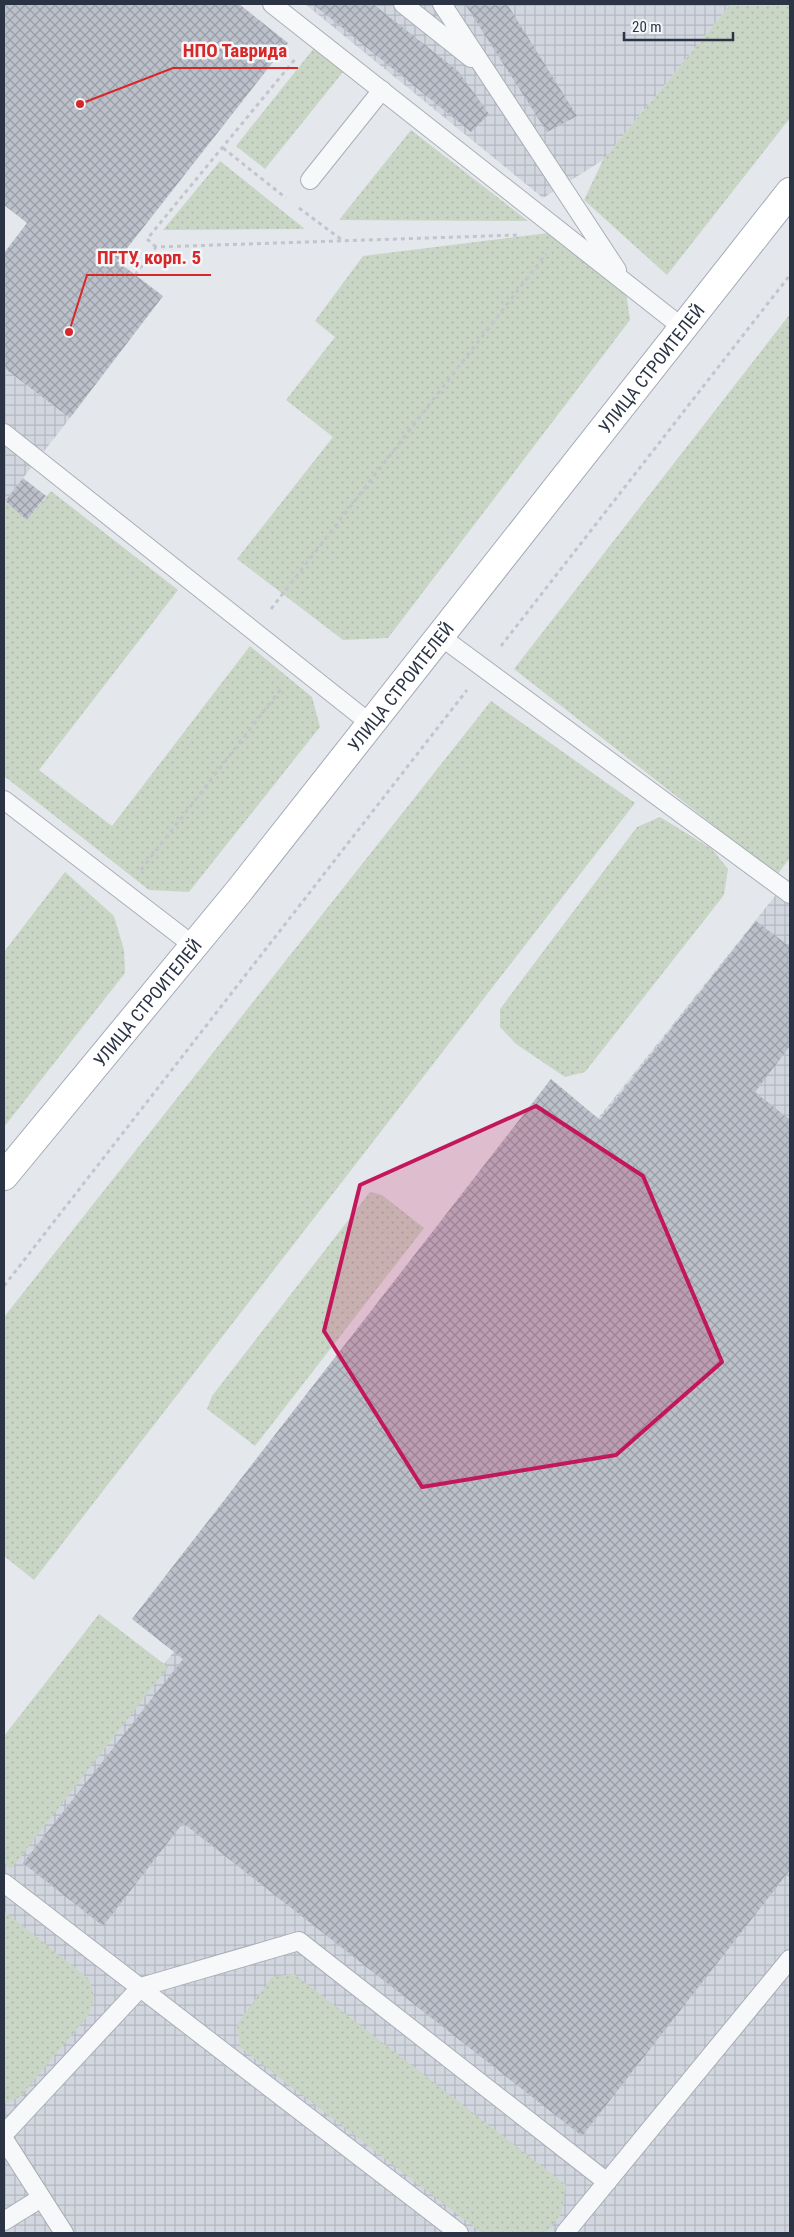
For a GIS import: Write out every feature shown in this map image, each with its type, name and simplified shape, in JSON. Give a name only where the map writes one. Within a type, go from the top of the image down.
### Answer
[{"type":"main road","name":"УЛИЦА СТРОИТЕЛЕЙ","points":[[4,1174],[194,946],[790,192]]},
{"type":"lane","points":[[272,4],[683,328]]},
{"type":"lane","points":[[403,4],[483,66]]},
{"type":"lane","points":[[442,4],[626,283]]},
{"type":"lane","points":[[310,180],[382,90]]},
{"type":"lane","points":[[4,433],[371,724]]},
{"type":"lane","points":[[440,636],[790,894]]},
{"type":"lane","points":[[4,800],[194,946]]},
{"type":"lane","points":[[4,1884],[141,1987],[459,2233]]},
{"type":"lane","points":[[4,2134],[141,1987],[298,1941],[607,2182]]},
{"type":"lane","points":[[565,2233],[790,1959]]},
{"type":"lane","points":[[4,2139],[64,2233]]},
{"type":"lane","points":[[4,2222],[41,2198]]},
{"type":"path","points":[[314,36],[147,239],[156,247],[562,233]]},
{"type":"path","points":[[222,148],[290,200]]},
{"type":"path","points":[[297,206],[342,241]]},
{"type":"path","points":[[254,632],[562,233]]},
{"type":"path","points":[[135,275],[156,247]]},
{"type":"path","points":[[4,1286],[790,275]]},
{"type":"path","points":[[124,892],[299,667]]},
{"type":"highlighted area","points":[[536,1106],[643,1176],[722,1362],[616,1455],[422,1487],[324,1331],[360,1185]]},
{"type":"shaded area","points":[[305,4],[731,4],[603,160],[543,198]]},
{"type":"shaded area","points":[[4,368],[70,418],[5,501],[4,501]]},
{"type":"shaded area","points":[[790,877],[790,2233],[4,2233],[4,1865]]},
{"type":"green space","points":[[731,4],[790,4],[790,118],[667,275],[584,200],[603,160]]},
{"type":"green space","points":[[314,48],[343,72],[265,169],[236,146]]},
{"type":"green space","points":[[411,130],[528,221],[339,220]]},
{"type":"green space","points":[[220,161],[305,229],[163,230]]},
{"type":"green space","points":[[548,233],[626,292],[630,320],[388,638],[343,640],[237,559],[333,437],[286,400],[335,337],[315,321],[363,256]]},
{"type":"green space","points":[[790,314],[790,858],[777,875],[514,669]]},
{"type":"green space","points":[[51,491],[178,590],[39,770],[112,826],[250,646],[312,697],[320,727],[189,892],[149,890],[4,776],[4,501],[28,519]]},
{"type":"green space","points":[[491,701],[635,803],[34,1580],[4,1556],[4,1317]]},
{"type":"green space","points":[[660,817],[712,849],[728,869],[724,895],[585,1072],[565,1077],[516,1044],[500,1027],[500,1009],[637,827]]},
{"type":"green space","points":[[65,872],[114,916],[124,950],[125,973],[4,1127],[4,952]]},
{"type":"green space","points":[[370,1192],[382,1195],[424,1228],[255,1446],[207,1409],[212,1396]]},
{"type":"green space","points":[[99,1614],[168,1667],[11,1869],[4,1863],[4,1736]]},
{"type":"green space","points":[[4,1911],[89,1979],[94,1997],[89,2014],[20,2097],[4,2104]]},
{"type":"green space","points":[[294,1974],[566,2185],[561,2214],[546,2233],[482,2233],[240,2047],[237,2024],[272,1977]]},
{"type":"building","points":[[4,4],[239,4],[288,43],[117,261],[163,296],[70,418],[4,368],[4,253],[27,223],[4,205]]},
{"type":"building","points":[[313,4],[373,4],[458,71],[489,114],[471,132]]},
{"type":"building","points":[[465,4],[507,4],[577,116],[547,132]]},
{"type":"building","points":[[23,478],[46,496],[27,520],[5,501]]},
{"type":"building","points":[[756,921],[790,947],[790,1046],[755,1092],[790,1120],[790,1870],[582,2136],[183,1823],[103,1926],[23,1863],[183,1659],[132,1619],[551,1079],[600,1120]]},
{"type":"place","name":"НПО Таврида","points":[[80,104]]},
{"type":"place","name":"ПГТУ, корп. 5","points":[[69,332]]}]
